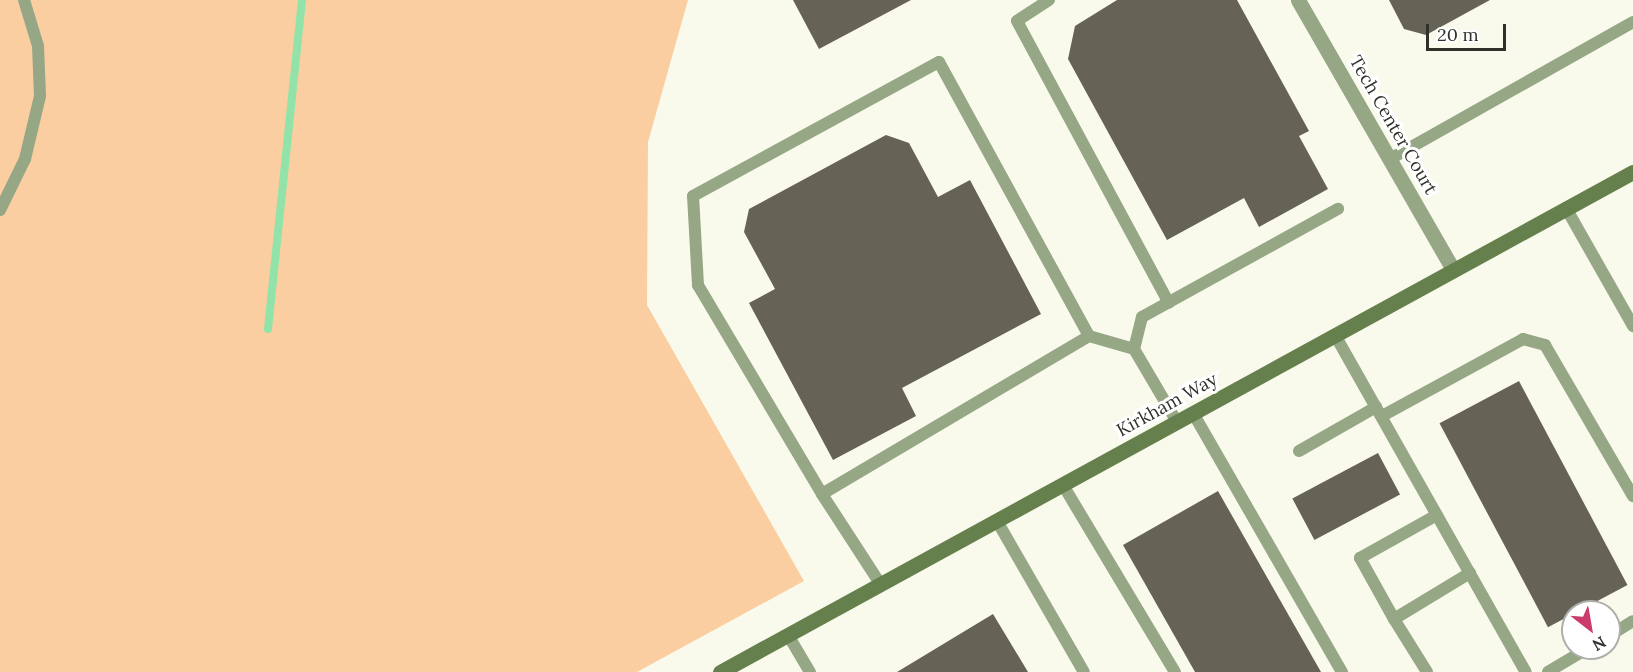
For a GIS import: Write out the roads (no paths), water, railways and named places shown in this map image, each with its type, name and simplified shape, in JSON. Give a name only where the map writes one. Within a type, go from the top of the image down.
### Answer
[{"type":"main road","name":"Kirkham Way","points":[[720,672],[1633,172]]},
{"type":"street","name":"Tech Center Court","points":[[1298,0],[1453,270]]},
{"type":"lane","points":[[0,210],[25,159],[40,96],[38,46],[24,0]]},
{"type":"lane","points":[[1049,0],[1017,21],[1169,303]]},
{"type":"lane","points":[[1390,159],[1633,22]]},
{"type":"lane","points":[[880,585],[822,494],[698,285],[693,196],[939,62],[1089,336],[1134,349],[1177,422]]},
{"type":"lane","points":[[1566,208],[1633,326]]},
{"type":"lane","points":[[1134,349],[1142,317],[1338,209]]},
{"type":"lane","points":[[1335,335],[1526,672]]},
{"type":"lane","points":[[822,494],[1089,336]]},
{"type":"lane","points":[[1299,451],[1523,339],[1545,345],[1633,496]]},
{"type":"lane","points":[[1193,413],[1342,672]]},
{"type":"lane","points":[[1064,485],[1175,672]]},
{"type":"lane","points":[[1427,672],[1360,558],[1437,514]]},
{"type":"lane","points":[[997,521],[1084,672]]},
{"type":"lane","points":[[1394,619],[1470,573]]},
{"type":"lane","points":[[788,635],[810,672]]},
{"type":"lane","points":[[1548,672],[1568,660]]},
{"type":"waterway","points":[[268,329],[302,0]]}]
